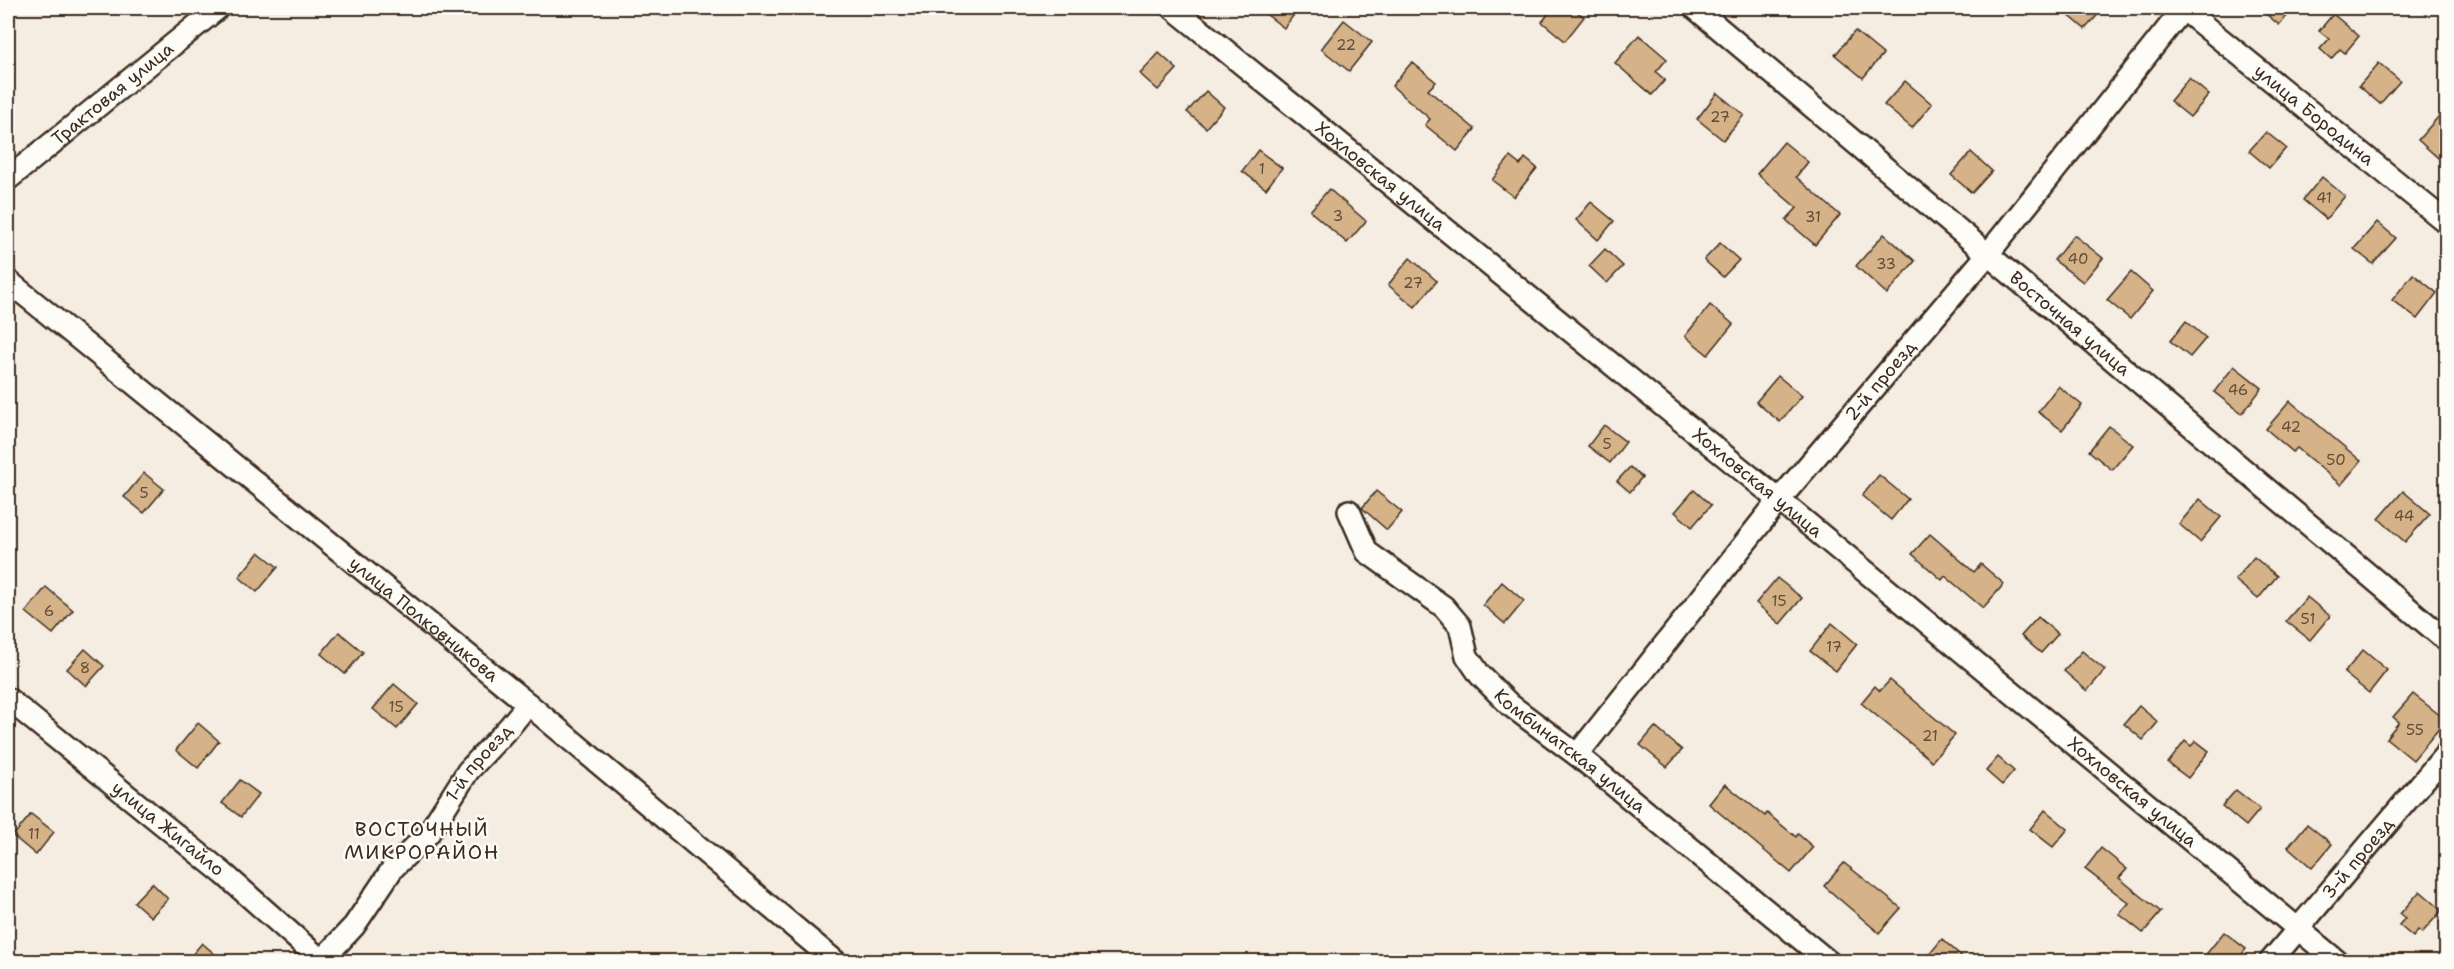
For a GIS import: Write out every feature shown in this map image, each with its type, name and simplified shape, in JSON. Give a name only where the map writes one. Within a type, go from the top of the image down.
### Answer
[{"type":"street","name":"Трактовая улица","points":[[8,179],[218,8]]},
{"type":"street","name":"Хохловская улица","points":[[1173,8],[1779,500],[2338,962]]},
{"type":"street","name":"Восточная улица","points":[[1695,8],[2446,640]]},
{"type":"street","name":"2-й проезд","points":[[1577,755],[1779,500],[1988,254],[2183,8]]},
{"type":"street","name":"улица Бородина","points":[[2183,8],[2446,222]]},
{"type":"street","name":"улица Полковникова","points":[[8,280],[528,704],[836,962]]},
{"type":"street","name":"Комбинатская улица","points":[[1349,511],[1367,552],[1444,608],[1460,626],[1467,656],[1480,675],[1510,705],[1577,755],[1829,962]]},
{"type":"street","name":"улица Жигайло","points":[[8,699],[224,874],[322,961]]},
{"type":"street","name":"1-й проезд","points":[[322,961],[354,926],[393,868],[428,834],[468,771],[528,704]]},
{"type":"street","name":"3-й проезд","points":[[2270,962],[2446,754]]},
{"type":"building","points":[[1258,8],[1299,8],[1284,28]]},
{"type":"building","points":[[1553,8],[1572,8],[1584,17],[1565,41],[1542,22]]},
{"type":"building","points":[[2060,8],[2104,8],[2085,29]]},
{"type":"building","points":[[2259,8],[2293,8],[2279,25]]},
{"type":"building","points":[[2333,14],[2359,36],[2345,53],[2340,49],[2331,59],[2320,49],[2329,39],[2319,31]]},
{"type":"building","points":[[1344,20],[1372,42],[1349,71],[1321,49]]},
{"type":"building","points":[[1855,31],[1883,54],[1863,78],[1835,55]]},
{"type":"building","points":[[1639,35],[1667,59],[1656,72],[1665,80],[1652,95],[1615,63]]},
{"type":"building","points":[[1159,53],[1177,69],[1158,90],[1140,74]]},
{"type":"building","points":[[1412,62],[1436,82],[1428,90],[1475,129],[1457,151],[1425,125],[1430,119],[1392,86]]},
{"type":"building","points":[[2379,63],[2400,81],[2380,104],[2359,86]]},
{"type":"building","points":[[2189,78],[2209,95],[2190,117],[2170,101]]},
{"type":"building","points":[[1905,81],[1932,104],[1912,128],[1884,105]]},
{"type":"building","points":[[1206,91],[1224,107],[1206,128],[1187,112]]},
{"type":"building","points":[[1717,93],[1744,115],[1723,140],[1697,119]]},
{"type":"building","points":[[2446,108],[2446,165],[2418,140]]},
{"type":"building","points":[[2266,132],[2286,148],[2269,168],[2249,151]]},
{"type":"building","points":[[1784,142],[1808,162],[1796,177],[1840,215],[1815,245],[1786,220],[1797,208],[1757,174]]},
{"type":"building","points":[[1258,150],[1282,168],[1266,189],[1242,171]]},
{"type":"building","points":[[1971,152],[1992,171],[1972,193],[1951,175]]},
{"type":"building","points":[[1510,157],[1520,165],[1525,158],[1537,168],[1514,197],[1492,180]]},
{"type":"building","points":[[2322,177],[2345,196],[2326,219],[2303,200]]},
{"type":"building","points":[[1329,189],[1366,221],[1347,243],[1310,211]]},
{"type":"building","points":[[1591,202],[1614,221],[1598,240],[1576,220]]},
{"type":"building","points":[[2377,222],[2396,238],[2373,264],[2354,249]]},
{"type":"building","points":[[1884,234],[1915,261],[1887,294],[1856,266]]},
{"type":"building","points":[[2074,235],[2103,258],[2083,282],[2054,260]]},
{"type":"building","points":[[1720,243],[1739,260],[1723,277],[1704,260]]},
{"type":"building","points":[[1605,249],[1623,266],[1607,283],[1589,266]]},
{"type":"building","points":[[1410,258],[1437,281],[1415,307],[1388,285]]},
{"type":"building","points":[[2131,272],[2153,291],[2130,319],[2107,300]]},
{"type":"building","points":[[2413,274],[2437,293],[2417,319],[2392,300]]},
{"type":"building","points":[[1710,305],[1733,324],[1708,355],[1685,336]]},
{"type":"building","points":[[2186,321],[2206,338],[2190,357],[2170,341]]},
{"type":"building","points":[[2234,366],[2262,388],[2242,414],[2214,392]]},
{"type":"building","points":[[1778,376],[1802,396],[1780,422],[1756,402]]},
{"type":"building","points":[[2058,386],[2082,405],[2062,430],[2038,412]]},
{"type":"building","points":[[2290,401],[2361,461],[2341,485],[2297,448],[2293,452],[2266,429]]},
{"type":"building","points":[[1604,425],[1626,442],[1610,463],[1588,446]]},
{"type":"building","points":[[2109,426],[2133,445],[2112,470],[2089,451]]},
{"type":"building","points":[[1630,467],[1642,477],[1630,492],[1617,481]]},
{"type":"building","points":[[144,473],[164,489],[144,513],[124,497]]},
{"type":"building","points":[[1879,475],[1908,499],[1891,520],[1862,496]]},
{"type":"building","points":[[1694,490],[1711,505],[1692,527],[1675,512]]},
{"type":"building","points":[[1376,491],[1402,512],[1387,530],[1362,508]]},
{"type":"building","points":[[2403,491],[2430,514],[2405,542],[2379,519]]},
{"type":"building","points":[[2200,499],[2221,517],[2200,542],[2179,524]]},
{"type":"building","points":[[1930,534],[1974,572],[1981,564],[2004,584],[1983,608],[1945,576],[1942,580],[1912,554]]},
{"type":"building","points":[[259,552],[278,567],[257,592],[239,577]]},
{"type":"building","points":[[2254,557],[2277,576],[2258,599],[2235,580]]},
{"type":"building","points":[[1777,578],[1802,598],[1780,624],[1756,603]]},
{"type":"building","points":[[1502,582],[1524,601],[1505,624],[1483,605]]},
{"type":"building","points":[[46,587],[73,610],[53,634],[26,612]]},
{"type":"building","points":[[2307,597],[2330,616],[2310,640],[2286,621]]},
{"type":"building","points":[[2038,617],[2058,634],[2041,653],[2021,636]]},
{"type":"building","points":[[1832,623],[1857,644],[1836,671],[1810,651]]},
{"type":"building","points":[[339,632],[363,652],[345,674],[321,654]]},
{"type":"building","points":[[85,649],[104,666],[86,686],[67,669]]},
{"type":"building","points":[[2363,650],[2387,670],[2369,693],[2344,673]]},
{"type":"building","points":[[2082,651],[2105,670],[2087,691],[2064,671]]},
{"type":"building","points":[[1890,680],[1955,735],[1932,761],[1861,703],[1875,686],[1880,691]]},
{"type":"building","points":[[394,684],[418,704],[397,729],[373,709]]},
{"type":"building","points":[[2413,694],[2446,720],[2413,760],[2386,738],[2399,722],[2393,717]]},
{"type":"building","points":[[2139,706],[2158,722],[2143,740],[2124,724]]},
{"type":"building","points":[[198,723],[219,741],[198,768],[176,750]]},
{"type":"building","points":[[1655,727],[1682,750],[1667,767],[1640,745]]},
{"type":"building","points":[[2185,741],[2191,746],[2196,741],[2209,751],[2188,778],[2168,763]]},
{"type":"building","points":[[1998,757],[2014,771],[2002,785],[1986,771]]},
{"type":"building","points":[[240,780],[259,794],[241,817],[222,803]]},
{"type":"building","points":[[1725,784],[1765,816],[1767,813],[1796,837],[1798,834],[1813,847],[1791,873],[1709,804]]},
{"type":"building","points":[[2236,790],[2260,809],[2246,826],[2222,806]]},
{"type":"building","points":[[2045,810],[2068,829],[2053,847],[2030,829]]},
{"type":"building","points":[[31,814],[54,832],[36,855],[13,836]]},
{"type":"building","points":[[2307,824],[2332,844],[2312,868],[2288,847]]},
{"type":"building","points":[[2101,848],[2127,869],[2119,878],[2161,912],[2143,933],[2119,914],[2129,903],[2085,869]]},
{"type":"building","points":[[1844,863],[1901,908],[1879,933],[1824,886]]},
{"type":"building","points":[[152,883],[168,899],[151,917],[134,902]]},
{"type":"building","points":[[2420,891],[2442,910],[2422,933],[2418,930],[2413,937],[2399,925],[2405,918],[2400,914]]},
{"type":"building","points":[[2224,932],[2246,949],[2236,962],[2200,962]]},
{"type":"building","points":[[1942,939],[1968,962],[1923,962]]},
{"type":"building","points":[[202,943],[224,962],[186,962]]},
{"type":"district","name":"ВОСТОЧНЫЙ МИКРОРАЙОН","points":[[422,840]]}]
